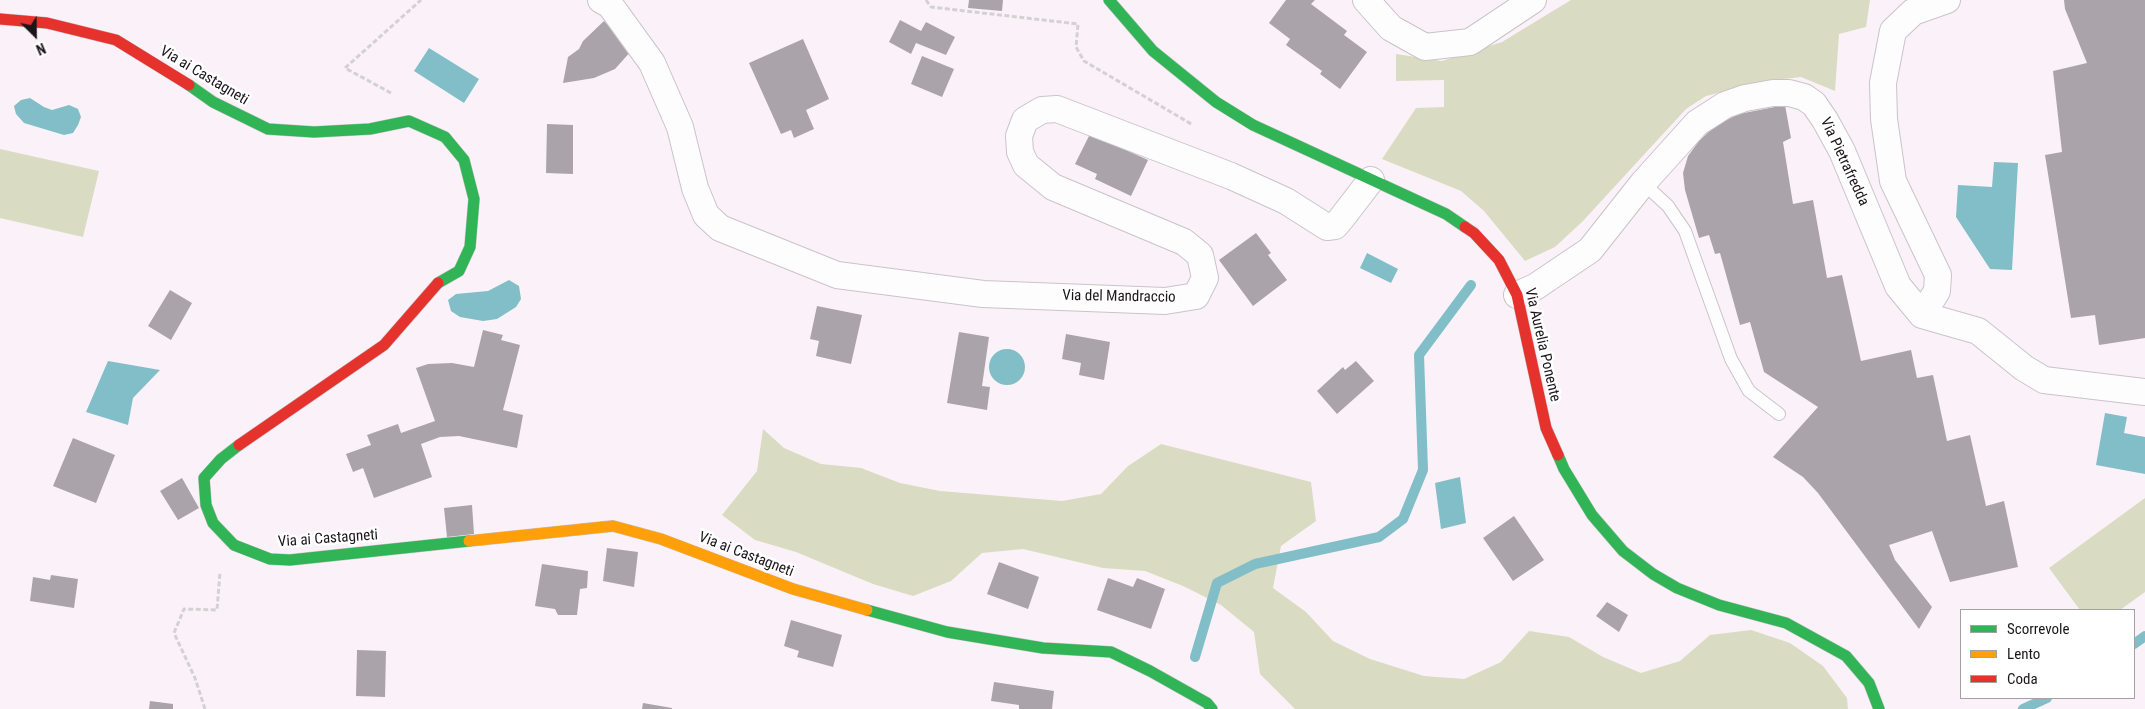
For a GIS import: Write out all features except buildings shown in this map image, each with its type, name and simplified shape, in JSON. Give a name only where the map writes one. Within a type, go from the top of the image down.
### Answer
[{"type":"street","name":"Via del Mandraccio","points":[[601,0],[610,5],[652,62],[680,128],[695,188],[706,215],[720,228],[837,275],[983,294],[1165,301],[1196,296],[1205,278],[1200,256],[1184,242],[1053,187],[1026,166],[1020,152],[1019,136],[1025,120],[1042,110],[1057,109],[1231,176],[1286,201],[1327,227],[1335,226],[1341,220],[1371,180]]},
{"type":"street","name":"Via Aurelia Ponente","points":[[1109,0],[1152,51],[1216,102],[1254,126],[1446,214],[1474,233],[1499,260],[1517,295],[1546,428],[1564,469],[1592,515],[1623,551],[1653,574],[1677,588],[1719,605],[1786,623],[1846,656],[1869,683],[1879,709]]},
{"type":"street","points":[[1366,0],[1392,28],[1425,48],[1470,42],[1533,0]]},
{"type":"street","points":[[1946,0],[1913,12],[1893,31],[1883,83],[1884,119],[1893,181],[1938,275],[1937,291],[1922,314],[1978,331],[2024,368],[2044,380],[2145,392]]},
{"type":"street","name":"Via ai Castagneti","points":[[0,19],[47,23],[116,40],[168,71],[213,102],[268,129],[314,132],[370,129],[409,121],[445,137],[464,160],[474,199],[470,247],[459,271],[434,285],[384,345],[252,434],[221,459],[204,478],[206,505],[213,523],[234,545],[270,559],[290,560],[613,526],[661,539],[793,589],[947,632],[1043,648],[1111,652],[1150,671],[1207,703],[1212,709]]},
{"type":"street","name":"Via Pietrafredda","points":[[1517,295],[1535,287],[1590,250],[1643,183],[1697,123],[1725,105],[1745,98],[1773,92],[1789,93],[1804,97],[1814,104],[1825,120],[1842,152],[1898,286],[1922,314]]},
{"type":"lane","points":[[1643,183],[1668,206],[1685,231],[1731,359],[1749,392],[1778,414]]},
{"type":"path","points":[[395,94],[345,68],[421,0]]},
{"type":"path","points":[[926,0],[931,7],[1078,24]]},
{"type":"path","points":[[205,709],[195,678],[174,633],[184,609],[217,610],[221,567],[234,545]]},
{"type":"green space","points":[[1571,0],[1870,0],[1866,27],[1839,34],[1835,91],[1801,77],[1767,81],[1706,96],[1686,109],[1583,221],[1555,247],[1525,261],[1484,211],[1461,191],[1382,159],[1416,108],[1444,107],[1444,80],[1396,81],[1396,54],[1442,61],[1502,42]]},
{"type":"green space","points":[[0,149],[99,171],[83,237],[0,218]]},
{"type":"green space","points":[[763,429],[784,448],[821,464],[861,468],[900,483],[940,491],[1062,501],[1101,494],[1128,466],[1161,444],[1311,482],[1316,521],[1281,546],[1273,588],[1306,612],[1333,641],[1370,659],[1424,676],[1464,679],[1501,662],[1529,631],[1569,637],[1603,657],[1641,673],[1680,661],[1710,635],[1751,630],[1790,643],[1823,666],[1847,698],[1848,709],[1295,709],[1260,674],[1254,632],[1221,605],[1183,586],[1145,571],[1103,568],[1023,549],[982,553],[951,581],[913,596],[873,584],[796,552],[755,540],[722,515],[757,471]]},
{"type":"green space","points":[[2145,498],[2145,592],[2121,609],[2079,609],[2049,568]]},
{"type":"water","points":[[429,48],[479,79],[464,103],[414,71]]},
{"type":"water","points":[[30,98],[52,110],[69,105],[78,109],[81,117],[73,133],[64,135],[24,123],[16,114],[14,106],[21,100]]},
{"type":"water","points":[[1994,162],[2018,163],[2012,270],[1990,269],[1956,217],[1958,185],[1992,187]]},
{"type":"water","points":[[1367,253],[1398,269],[1391,283],[1360,268]]},
{"type":"water","points":[[509,280],[519,286],[521,299],[516,307],[497,319],[483,321],[460,317],[451,311],[448,300],[456,294],[488,291]]},
{"type":"water","points":[[1007,349],[1014,350],[1020,354],[1024,360],[1024,374],[1020,380],[1014,384],[1007,385],[1000,384],[994,380],[990,374],[989,367],[990,360],[994,354],[1000,350]]},
{"type":"water","points":[[108,361],[160,370],[133,398],[128,425],[86,412]]},
{"type":"water","points":[[2105,413],[2127,417],[2124,433],[2145,437],[2145,474],[2096,465]]},
{"type":"water","points":[[1460,477],[1466,523],[1441,529],[1435,483]]},
{"type":"waterway","points":[[1195,657],[1217,583],[1255,564],[1379,537],[1403,519],[1423,470],[1419,355],[1471,285]]},
{"type":"waterway","points":[[2135,643],[2145,636]]},
{"type":"waterway","points":[[2023,709],[2045,699]]},
{"type":"traffic: fast","points":[[1109,0],[1153,51],[1216,102],[1253,125],[1446,214],[1465,227]]},
{"type":"traffic: fast","points":[[189,85],[213,102],[268,129],[314,132],[370,129],[409,121],[445,137],[464,160],[474,199],[470,247],[459,271],[438,283]]},
{"type":"traffic: fast","points":[[239,445],[221,459],[204,478],[206,505],[213,523],[234,545],[270,559],[290,560],[469,541]]},
{"type":"traffic: fast","points":[[1558,455],[1564,469],[1592,515],[1623,551],[1653,574],[1677,588],[1719,605],[1786,623],[1846,656],[1869,683],[1879,709]]},
{"type":"traffic: fast","points":[[867,610],[947,632],[1043,648],[1111,652],[1150,671],[1207,703],[1212,709]]},
{"type":"traffic: slow","points":[[469,541],[613,526],[661,539],[793,589],[867,610]]},
{"type":"traffic: jam","points":[[0,19],[47,23],[116,40],[189,85]]},
{"type":"traffic: jam","points":[[1465,227],[1474,233],[1499,260],[1517,295],[1546,428],[1558,455]]},
{"type":"traffic: jam","points":[[239,445],[384,345],[438,283]]}]
